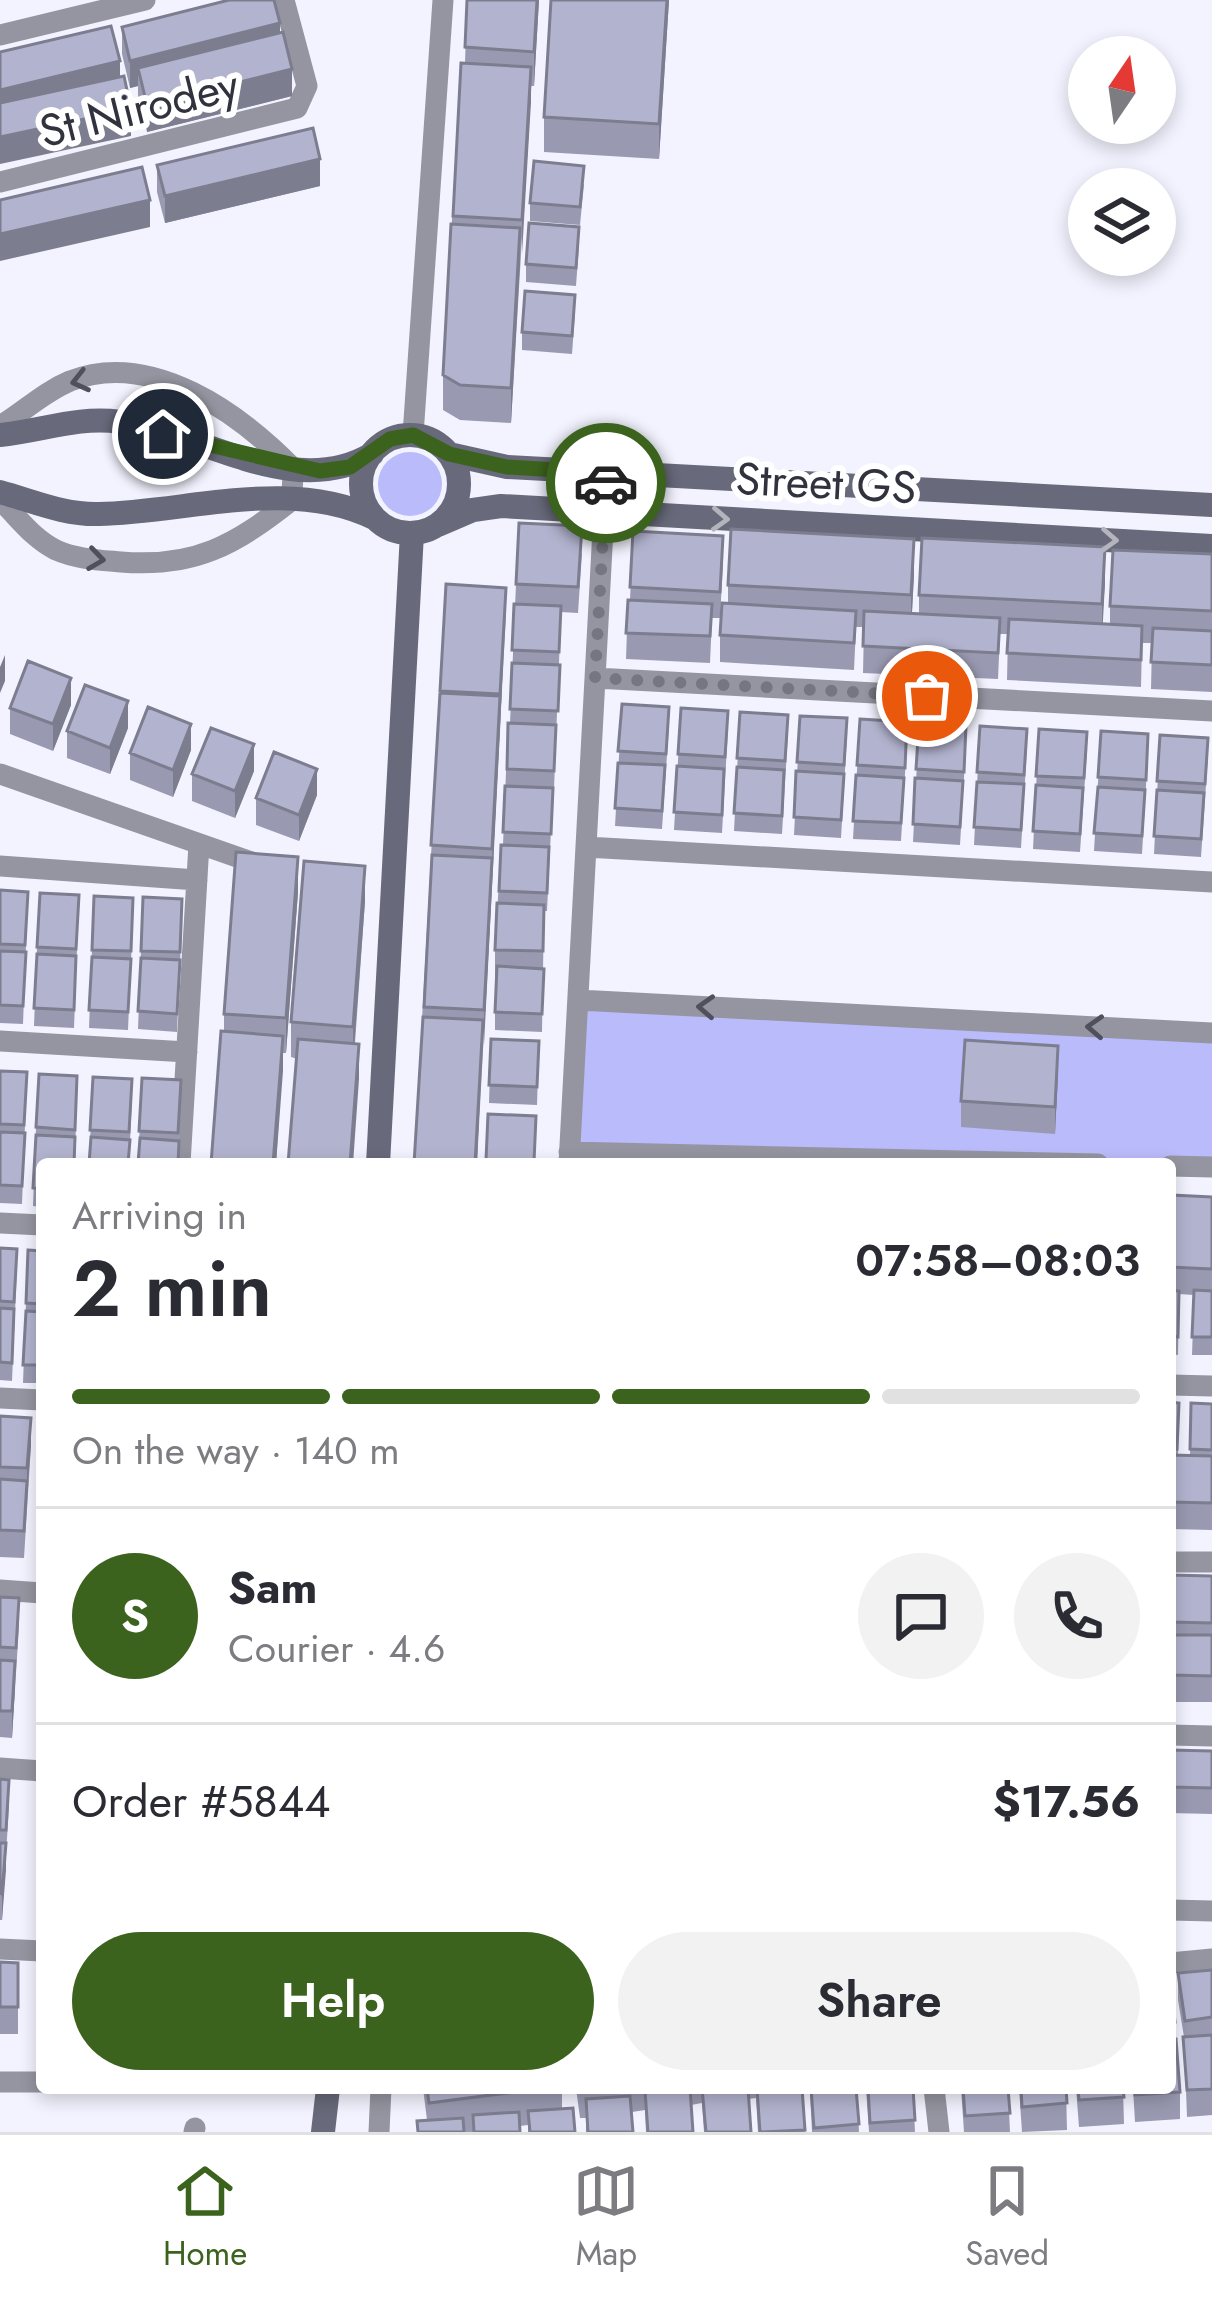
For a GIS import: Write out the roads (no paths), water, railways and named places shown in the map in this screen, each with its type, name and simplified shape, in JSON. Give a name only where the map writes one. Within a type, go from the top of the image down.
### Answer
[{"type":"street","points":[[0,35],[145,0]]},
{"type":"street","name":"St Nirodey","points":[[0,182],[297,108],[307,86],[284,0]]},
{"type":"street","points":[[413,435],[443,0]]},
{"type":"street","points":[[0,430],[33,399],[76,379],[148,379],[187,390],[236,415],[293,468],[292,500],[252,532],[206,556],[152,565],[88,560],[57,550],[28,532],[0,496]]},
{"type":"street","points":[[0,430],[90,418],[127,422],[199,447],[293,468],[350,467],[390,439],[413,435],[449,454],[459,490],[438,525],[412,533],[349,506],[292,500],[94,514],[0,496]]},
{"type":"street","points":[[372,454],[361,479],[366,506],[374,518]]},
{"type":"street","name":"Street GS","points":[[449,454],[507,467],[1212,506]]},
{"type":"street","points":[[569,1158],[606,473]]},
{"type":"street","points":[[774,522],[777,484]]},
{"type":"street","points":[[983,493],[983,533]]},
{"type":"street","name":"Street GS","points":[[438,525],[472,510],[501,506],[1212,546]]},
{"type":"street","points":[[378,1158],[412,533]]},
{"type":"street","points":[[595,678],[1212,711]]},
{"type":"street","points":[[0,774],[266,868]]},
{"type":"street","points":[[180,1158],[199,844]]},
{"type":"street","points":[[586,847],[1212,882]]},
{"type":"street","points":[[0,866],[197,880]]},
{"type":"street","points":[[578,1000],[1212,1034]]},
{"type":"street","points":[[0,1041],[187,1052]]},
{"type":"street","points":[[1176,1166],[1212,1167]]},
{"type":"street","points":[[0,1223],[36,1225]]},
{"type":"street","points":[[1176,1385],[1212,1385]]},
{"type":"street","points":[[0,1398],[36,1400]]},
{"type":"street","points":[[1176,1562],[1212,1562]]},
{"type":"street","points":[[0,1591],[36,1593]]},
{"type":"street","points":[[1176,1735],[1212,1736]]},
{"type":"street","points":[[0,1768],[36,1771]]},
{"type":"street","points":[[1176,1910],[1212,1911]]},
{"type":"street","points":[[0,1949],[36,1952]]},
{"type":"street","points":[[1176,1963],[1212,1959]]},
{"type":"street","points":[[0,2082],[36,2083]]},
{"type":"street","points":[[323,2132],[327,2094]]},
{"type":"street","points":[[379,2132],[381,2094]]},
{"type":"street","points":[[935,2094],[939,2132]]}]
